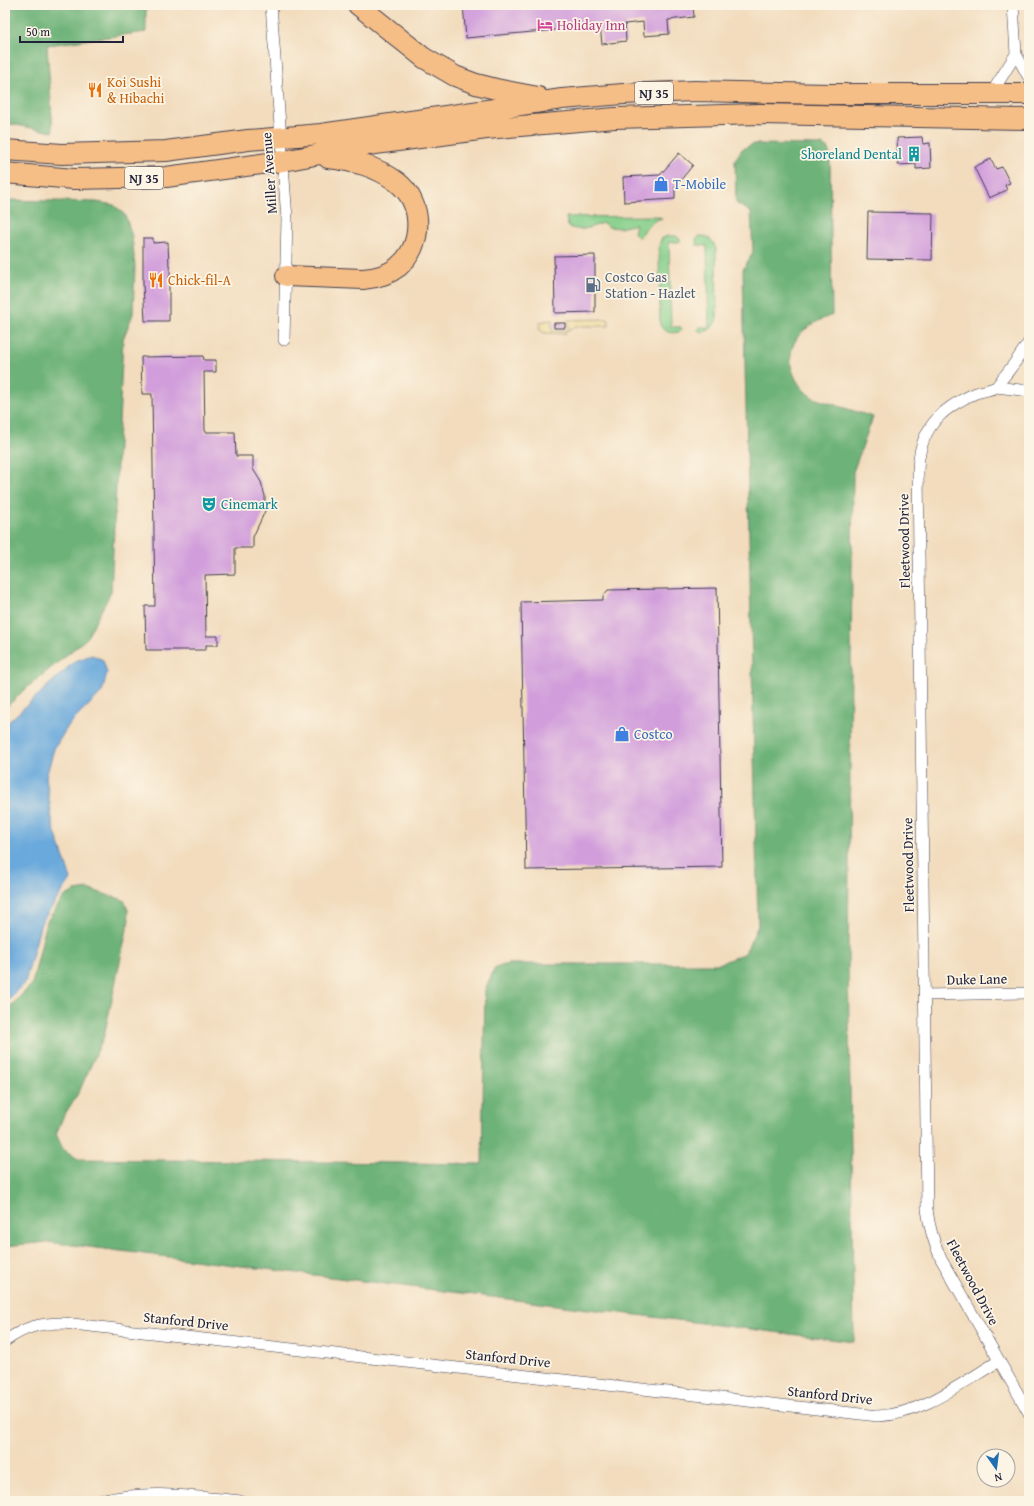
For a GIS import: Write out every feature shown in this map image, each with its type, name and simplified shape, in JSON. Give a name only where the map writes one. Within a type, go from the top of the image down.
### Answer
[{"type":"highway","points":[[358,5],[424,58],[455,76],[496,90],[527,96],[562,100]]},
{"type":"highway","name":"NJ 35","points":[[5,150],[62,154],[166,151],[281,137],[321,134],[562,100],[623,94],[695,91],[830,94],[1029,94]]},
{"type":"highway","name":"NJ 35","points":[[5,173],[74,179],[166,177],[283,161],[368,145],[486,129],[615,118],[760,114],[1029,118]]},
{"type":"highway","points":[[286,276],[364,279],[376,278],[397,268],[408,257],[415,244],[418,232],[418,222],[414,206],[407,193],[398,183],[383,173],[361,163],[308,156]]},
{"type":"street","name":"Miller Avenue","points":[[271,5],[287,219],[284,340]]},
{"type":"street","points":[[1013,5],[1016,54],[1029,78]]},
{"type":"street","points":[[991,94],[1016,54]]},
{"type":"street","points":[[1029,342],[996,387],[1029,391]]},
{"type":"street","name":"Fleetwood Drive","points":[[996,387],[976,393],[957,403],[934,421],[925,434],[918,460],[927,1209],[928,1222],[941,1259],[1029,1413]]},
{"type":"street","name":"Duke Lane","points":[[925,995],[1029,993]]},
{"type":"street","name":"Stanford Drive","points":[[5,1342],[31,1326],[46,1323],[64,1323],[878,1416],[898,1414],[914,1410],[958,1386],[999,1360]]},
{"type":"street","points":[[99,1501],[117,1496],[155,1493],[240,1501]]},
{"type":"green space","points":[[5,5],[146,5],[146,32],[47,45],[53,132],[5,123]]},
{"type":"green space","points":[[754,144],[822,145],[828,149],[830,156],[832,315],[810,326],[796,339],[792,348],[791,366],[798,383],[804,391],[812,397],[873,417],[853,472],[848,959],[854,1342],[48,1242],[5,1246],[5,1012],[32,984],[47,921],[64,897],[75,891],[88,889],[124,900],[128,910],[129,920],[104,1036],[79,1092],[63,1117],[56,1134],[63,1149],[78,1159],[482,1164],[485,989],[495,968],[508,964],[719,964],[745,953],[758,926],[743,269],[753,253],[751,212],[736,203],[735,160],[742,149]]},
{"type":"green space","points":[[5,200],[96,202],[114,205],[125,215],[132,236],[135,266],[133,314],[123,339],[111,592],[86,639],[23,691],[5,709]]},
{"type":"green space","points":[[654,216],[662,218],[651,223],[639,238],[634,233],[636,224],[620,228],[609,227],[603,223],[590,228],[576,229],[568,226],[566,217]]},
{"type":"green space","points":[[667,236],[676,236],[681,240],[679,242],[669,242],[671,327],[681,327],[682,330],[673,333],[664,330],[660,325],[659,246],[661,239]]},
{"type":"green space","points":[[700,236],[711,240],[716,250],[717,318],[710,329],[705,332],[697,329],[699,327],[709,327],[707,246],[697,245],[696,239]]},
{"type":"sand","points":[[609,319],[609,326],[576,326],[564,334],[544,333],[539,329],[540,323],[544,321],[552,320],[552,331],[566,331],[568,329],[568,320]]},
{"type":"water","points":[[92,655],[103,660],[107,673],[102,692],[68,726],[54,749],[46,777],[53,826],[71,879],[41,923],[25,983],[5,1003],[5,725],[75,661]]},
{"type":"building","name":"Holiday Inn","points":[[463,5],[693,5],[694,17],[668,20],[669,34],[644,36],[643,22],[625,24],[626,41],[602,44],[600,26],[466,38]]},
{"type":"building","name":"Shoreland Dental","points":[[922,137],[923,144],[930,143],[931,168],[916,169],[916,164],[898,165],[897,138]]},
{"type":"building","points":[[679,153],[693,165],[675,187],[675,199],[624,202],[623,177],[660,175]]},
{"type":"building","points":[[991,159],[996,169],[1002,167],[1010,183],[1005,185],[1007,190],[989,198],[974,167]]},
{"type":"building","points":[[868,212],[933,213],[932,260],[867,259]]},
{"type":"building","name":"Chick-fil-A","points":[[143,238],[153,238],[153,243],[168,242],[170,267],[169,321],[145,321]]},
{"type":"building","points":[[595,255],[595,312],[555,313],[554,256]]},
{"type":"building","points":[[554,323],[565,323],[565,328],[554,328]]},
{"type":"building","name":"Cinemark","points":[[203,356],[204,360],[216,360],[216,372],[204,372],[205,432],[235,432],[236,456],[253,456],[253,469],[261,482],[265,496],[265,511],[253,537],[253,548],[235,548],[235,574],[205,575],[206,636],[218,636],[218,645],[206,645],[206,650],[146,650],[145,606],[155,606],[152,394],[142,394],[141,357]]},
{"type":"building","name":"Costco","points":[[717,588],[722,867],[526,870],[521,602],[603,600],[603,596],[608,590]]},
{"type":"place","name":"Holiday Inn","points":[[545,25]]},
{"type":"place","name":"Koi Sushi & Hibachi","points":[[95,90]]},
{"type":"place","name":"Shoreland Dental","points":[[914,154]]},
{"type":"place","name":"T-Mobile","points":[[661,184]]},
{"type":"place","name":"Chick-fil-A","points":[[156,280]]},
{"type":"place","name":"Costco Gas Station - Hazlet","points":[[593,285]]},
{"type":"place","name":"Cinemark","points":[[209,504]]},
{"type":"place","name":"Costco","points":[[622,734]]}]
